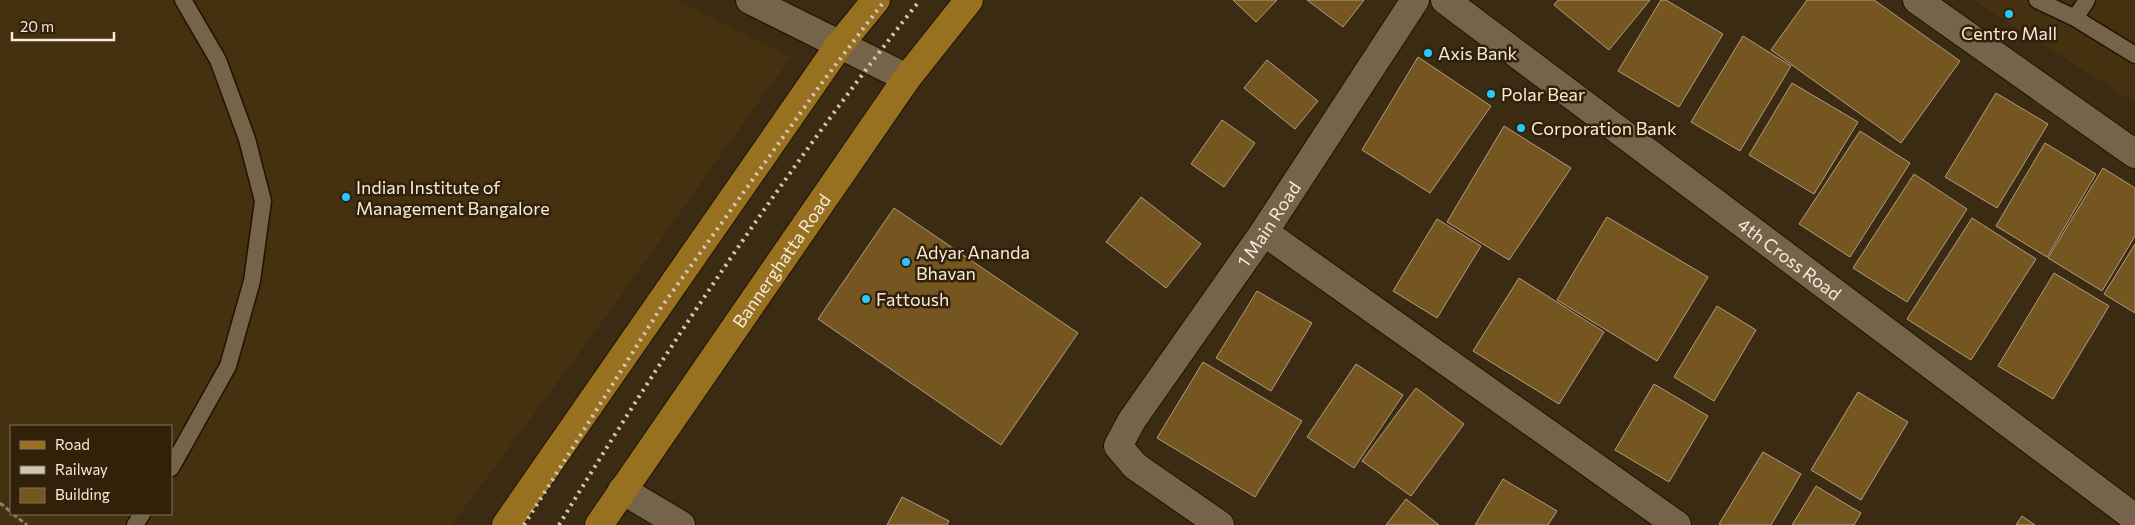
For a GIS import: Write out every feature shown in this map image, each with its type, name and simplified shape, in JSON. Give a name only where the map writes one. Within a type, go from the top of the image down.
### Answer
[{"type":"main road","points":[[506,525],[840,44],[876,0]]},
{"type":"main road","name":"Bannerghatta Road","points":[[599,525],[907,78],[969,0]]},
{"type":"street","points":[[750,0],[907,78]]},
{"type":"street","name":"1 Main Road","points":[[1220,525],[1135,466],[1118,446],[1132,420],[1264,232],[1415,0]]},
{"type":"street","name":"4th Cross Road","points":[[1444,0],[2135,518]]},
{"type":"street","points":[[1917,0],[2135,154]]},
{"type":"street","points":[[1264,232],[1678,525]]},
{"type":"street","points":[[622,490],[681,525]]},
{"type":"lane","points":[[172,466],[228,366],[252,281],[263,202],[247,139],[218,60],[183,0]]},
{"type":"lane","points":[[2038,0],[2074,18],[2135,55]]},
{"type":"lane","points":[[2074,18],[2086,0]]},
{"type":"path","points":[[0,503],[10,511]]},
{"type":"path","points":[[15,515],[28,525]]},
{"type":"shaded area","name":"Indian Institute of Management Bangalore","points":[[0,0],[678,0],[791,57],[591,337],[452,525],[0,525]]},
{"type":"shaded area","points":[[1973,0],[2135,0],[2135,103],[2015,27]]},
{"type":"building","points":[[1233,0],[1277,0],[1256,22]]},
{"type":"building","points":[[1307,0],[1364,0],[1343,27]]},
{"type":"building","points":[[1558,0],[1650,0],[1609,50],[1554,5]]},
{"type":"building","points":[[1661,0],[1666,0],[1723,34],[1679,107],[1618,71]]},
{"type":"building","points":[[1807,0],[1874,0],[1960,61],[1901,143],[1771,50]]},
{"type":"building","points":[[1743,36],[1791,66],[1740,151],[1691,122]]},
{"type":"building","points":[[1418,57],[1491,106],[1430,193],[1362,150]]},
{"type":"building","points":[[1267,60],[1318,101],[1295,129],[1244,88]]},
{"type":"building","points":[[1792,83],[1858,122],[1814,194],[1749,155]]},
{"type":"building","points":[[1996,93],[2048,124],[1997,208],[1945,177]]},
{"type":"building","points":[[1222,120],[1255,143],[1224,187],[1191,164]]},
{"type":"building","points":[[1504,126],[1571,168],[1509,260],[1447,222]]},
{"type":"building","points":[[1860,131],[1910,163],[1850,257],[1799,224]]},
{"type":"building","points":[[2045,143],[2096,174],[2047,257],[1996,226]]},
{"type":"building","points":[[2103,168],[2135,188],[2135,236],[2102,291],[2048,258]]},
{"type":"building","points":[[1914,174],[1967,209],[1907,302],[1853,268]]},
{"type":"building","points":[[1141,197],[1201,244],[1166,288],[1106,242]]},
{"type":"building","points":[[894,208],[1078,333],[1001,445],[818,319]]},
{"type":"building","points":[[1607,217],[1708,277],[1657,361],[1557,300]]},
{"type":"building","points":[[1972,218],[2036,259],[1971,360],[1907,319]]},
{"type":"building","points":[[1437,219],[1481,246],[1437,318],[1393,291]]},
{"type":"building","points":[[2135,244],[2135,313],[2104,294]]},
{"type":"building","points":[[2054,273],[2109,306],[2053,399],[1998,366]]},
{"type":"building","points":[[1519,278],[1604,332],[1559,404],[1473,351]]},
{"type":"building","points":[[1257,291],[1312,323],[1271,391],[1216,358]]},
{"type":"building","points":[[1717,306],[1756,330],[1714,401],[1674,377]]},
{"type":"building","points":[[1203,362],[1302,421],[1255,497],[1157,438]]},
{"type":"building","points":[[1356,364],[1403,395],[1354,468],[1307,437]]},
{"type":"building","points":[[1654,384],[1708,416],[1669,482],[1615,450]]},
{"type":"building","points":[[1416,388],[1464,424],[1411,496],[1362,461]]},
{"type":"building","points":[[1858,392],[1908,422],[1861,500],[1811,470]]},
{"type":"building","points":[[1763,452],[1801,474],[1771,525],[1719,524]]},
{"type":"building","points":[[1503,479],[1557,511],[1548,525],[1475,525]]},
{"type":"building","points":[[1816,486],[1861,513],[1854,525],[1792,525]]},
{"type":"building","points":[[902,497],[949,521],[947,525],[887,525]]},
{"type":"building","points":[[1406,499],[1439,525],[1386,525]]},
{"type":"building","points":[[2022,516],[2035,525],[2016,525]]},
{"type":"railway","points":[[524,525],[660,309],[824,80],[885,0]]},
{"type":"railway","points":[[559,525],[643,390],[731,257],[823,127],[920,0]]},
{"type":"place","name":"Centro Mall","points":[[2009,14]]},
{"type":"place","name":"Axis Bank","points":[[1428,53]]},
{"type":"place","name":"Polar Bear","points":[[1491,94]]},
{"type":"place","name":"Corporation Bank","points":[[1521,128]]},
{"type":"place","name":"Indian Institute of Management Bangalore","points":[[346,197]]},
{"type":"place","name":"Adyar Ananda Bhavan","points":[[906,262]]},
{"type":"place","name":"Fattoush","points":[[866,299]]}]
